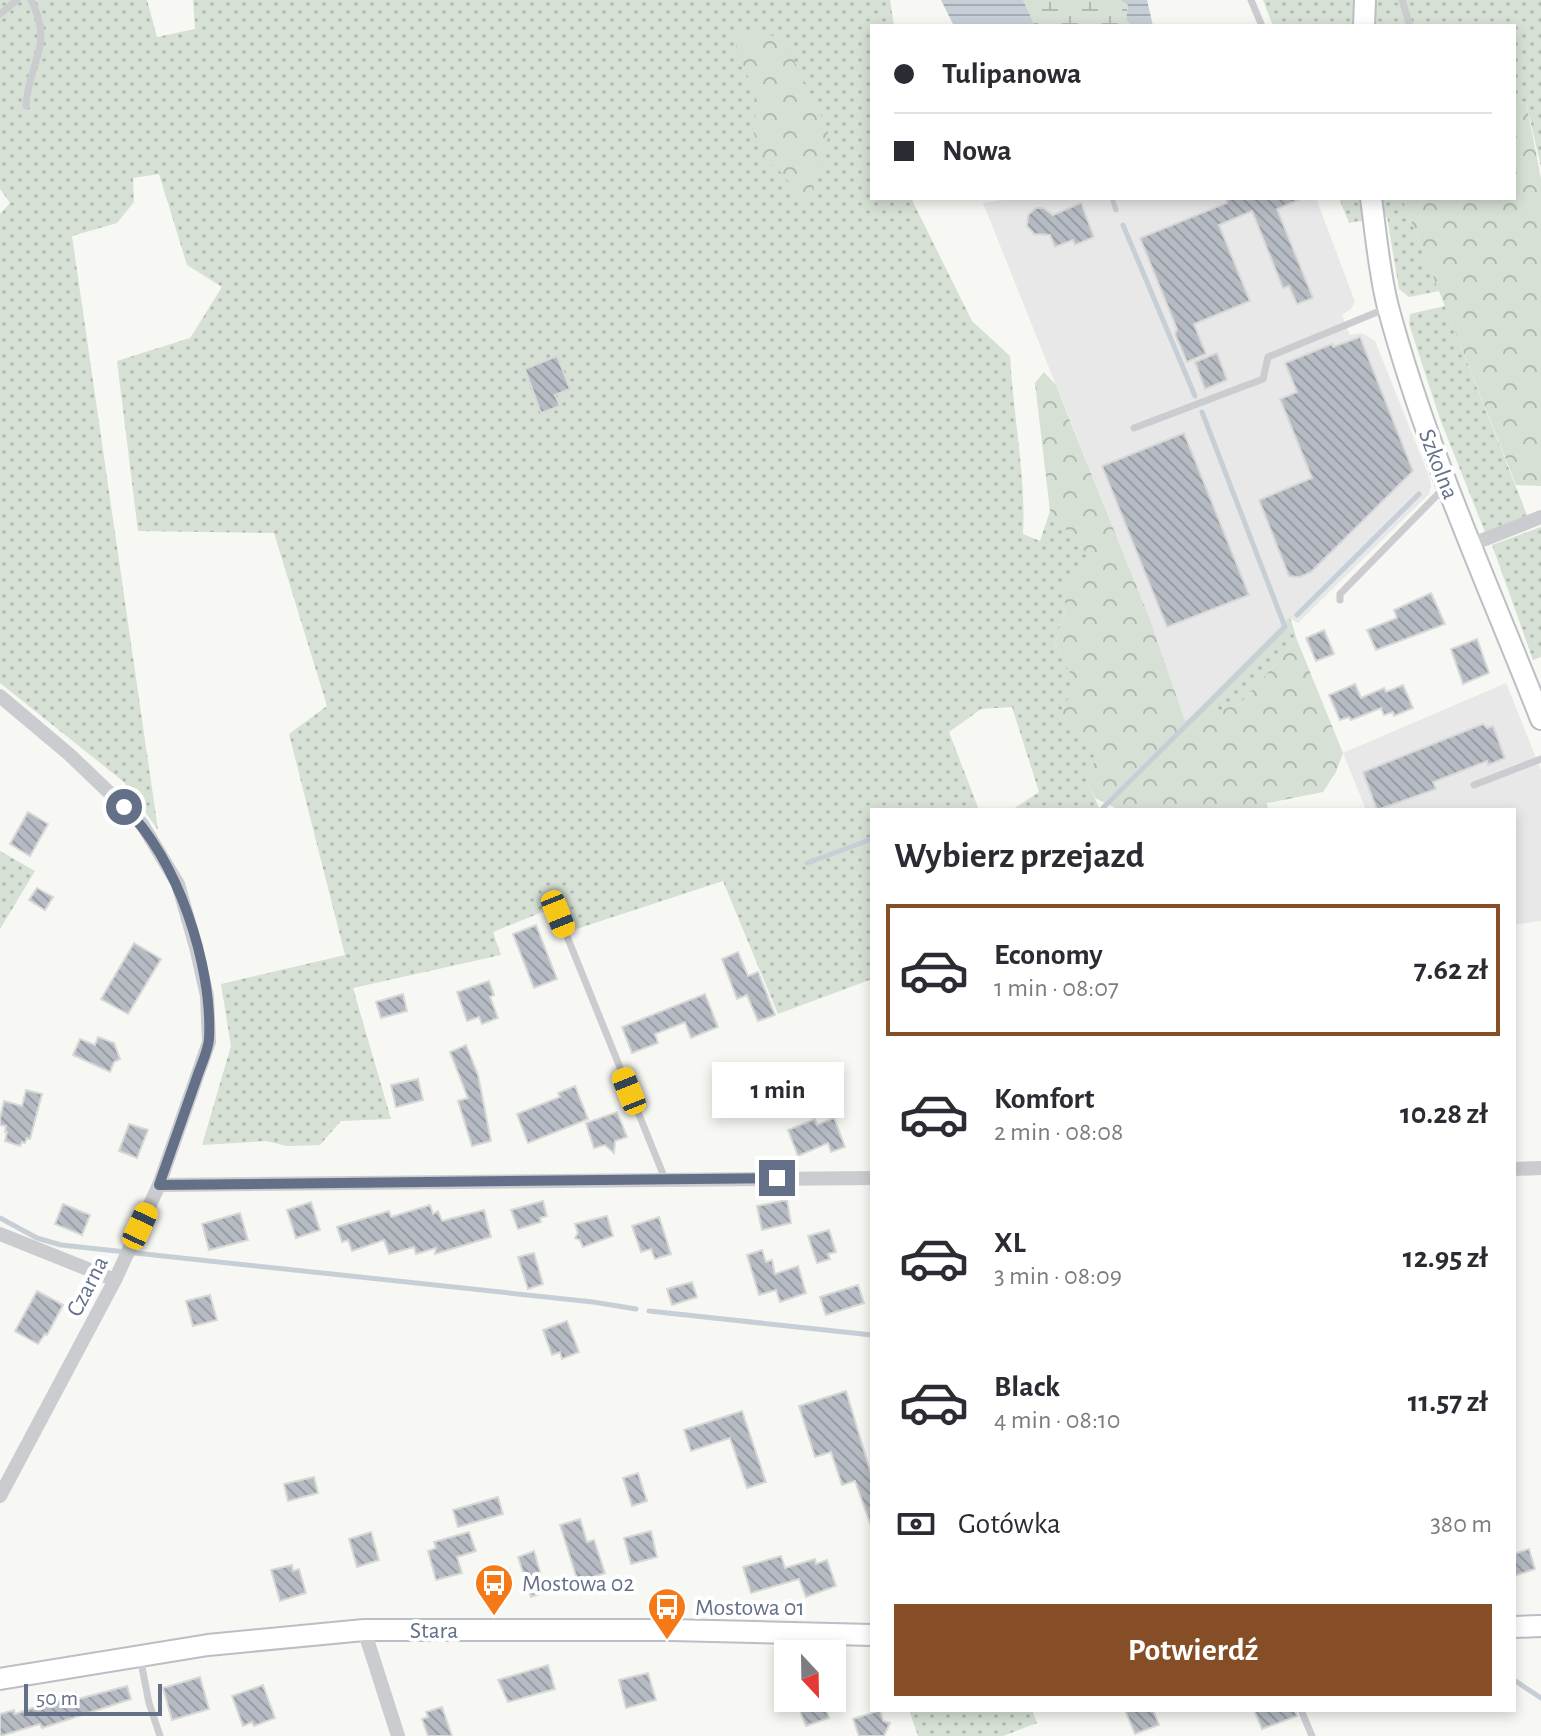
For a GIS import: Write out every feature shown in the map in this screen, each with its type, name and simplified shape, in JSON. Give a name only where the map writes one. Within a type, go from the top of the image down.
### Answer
[{"type":"street","points":[[1364,24],[1365,0]]},
{"type":"street","name":"Szkolna","points":[[1371,200],[1388,307],[1420,414],[1541,719]]},
{"type":"street","points":[[1470,545],[1541,517]]},
{"type":"street","name":"Czarna","points":[[0,696],[70,755],[142,824],[178,884],[207,996],[209,1042],[159,1185],[128,1253],[0,1496]]},
{"type":"street","points":[[1516,1169],[1541,1168]]},
{"type":"street","points":[[159,1185],[870,1178]]},
{"type":"street","points":[[0,1234],[115,1280]]},
{"type":"street","points":[[1516,1627],[1541,1626]]},
{"type":"street","points":[[364,1630],[398,1736]]},
{"type":"street","name":"Stara","points":[[0,1679],[140,1655],[268,1638],[364,1630],[671,1630],[870,1635]]},
{"type":"lane","points":[[26,106],[27,91],[43,35],[31,0]]},
{"type":"lane","points":[[1251,0],[1261,24]]},
{"type":"lane","points":[[1402,0],[1409,24]]},
{"type":"lane","points":[[0,14],[14,2]]},
{"type":"lane","points":[[1134,428],[1263,379],[1268,357],[1388,307]]},
{"type":"lane","points":[[1340,600],[1340,594],[1446,486]]},
{"type":"lane","points":[[1474,785],[1541,759]]},
{"type":"lane","points":[[558,914],[665,1179]]},
{"type":"lane","points":[[140,1655],[149,1703],[160,1736]]},
{"type":"lane","points":[[1302,1712],[1312,1736]]},
{"type":"shaded area","points":[[941,0],[1023,0],[1034,24],[953,24]]},
{"type":"shaded area","points":[[1120,0],[1147,0],[1153,24],[1130,24],[1126,20],[1128,5]]},
{"type":"shaded area","points":[[1002,200],[1317,200],[1355,302],[1342,315],[1346,326],[1350,335],[1362,333],[1375,341],[1429,476],[1429,494],[1298,623],[1290,618],[1185,722],[1149,617],[983,203]]},
{"type":"shaded area","points":[[1506,683],[1541,770],[1541,921],[1516,925],[1516,808],[1365,808],[1343,753]]},
{"type":"green space","points":[[0,0],[147,0],[157,37],[195,29],[193,0],[890,0],[894,24],[870,24],[870,200],[912,200],[972,321],[1010,356],[1023,490],[1023,534],[1040,541],[1050,511],[1092,560],[1066,607],[1055,643],[1075,683],[1062,715],[1097,759],[1085,776],[1099,808],[1015,808],[1039,792],[1012,707],[981,709],[949,732],[978,808],[870,808],[870,980],[778,1014],[723,881],[558,935],[547,910],[493,932],[501,955],[353,988],[391,1119],[341,1121],[320,1145],[287,1146],[266,1141],[202,1145],[231,1046],[221,984],[345,955],[289,734],[327,706],[274,533],[138,531],[117,361],[190,338],[222,287],[187,265],[159,174],[133,178],[134,202],[117,223],[72,236],[158,830],[124,782],[0,683],[0,214],[10,203],[0,189]]},
{"type":"green space","points":[[1023,0],[1120,0],[1128,5],[1126,20],[1130,24],[1034,24]]},
{"type":"green space","points":[[1263,0],[1541,0],[1541,167],[1526,102],[1516,104],[1516,24],[1272,24]]},
{"type":"green space","points":[[739,32],[757,32],[783,38],[828,130],[827,151],[809,197],[802,200],[783,174],[766,161],[752,129],[756,113],[755,95],[736,46]]},
{"type":"green space","points":[[1526,102],[1541,178],[1541,486],[1516,485],[1403,200],[1516,200],[1516,104]]},
{"type":"green space","points":[[1340,200],[1403,200],[1439,291],[1409,297],[1399,289],[1387,217],[1349,223]]},
{"type":"green space","points":[[1445,306],[1527,515],[1485,532],[1440,419],[1409,324],[1410,314]]},
{"type":"green space","points":[[1044,372],[1056,385],[1149,617],[1185,721],[1240,704],[1297,640],[1343,753],[1336,772],[1323,792],[1267,803],[1268,808],[1116,808],[1095,798],[1085,776],[1097,759],[1061,714],[1075,683],[1055,643],[1066,607],[1061,583],[1092,560],[1050,511],[1035,383]]},
{"type":"green space","points":[[1541,527],[1541,657],[1533,660],[1492,545]]},
{"type":"green space","points":[[1290,617],[1297,640],[1240,704],[1185,722]]},
{"type":"green space","points":[[0,851],[35,871],[0,929]]},
{"type":"green space","points":[[910,1712],[1033,1712],[1037,1723],[1003,1736],[918,1736]]},
{"type":"building","points":[[1226,200],[1298,200],[1277,209],[1313,298],[1297,304],[1289,286],[1283,288],[1252,211],[1219,225],[1250,301],[1194,324],[1206,354],[1187,362],[1140,238],[1227,203]]},
{"type":"building","points":[[1081,203],[1094,237],[1075,245],[1073,240],[1055,247],[1050,235],[1034,234],[1027,226],[1028,215],[1036,208],[1043,208],[1053,215]]},
{"type":"building","points":[[1360,337],[1413,471],[1311,572],[1300,577],[1289,576],[1259,500],[1312,478],[1280,399],[1297,392],[1285,363],[1332,344],[1333,347]]},
{"type":"building","points":[[1217,353],[1227,380],[1205,389],[1195,362]]},
{"type":"building","points":[[557,356],[570,389],[555,395],[560,406],[541,413],[525,369]]},
{"type":"building","points":[[1184,433],[1249,595],[1167,627],[1102,466]]},
{"type":"building","points":[[1431,593],[1445,624],[1376,650],[1367,630],[1397,618],[1394,610]]},
{"type":"building","points":[[1324,630],[1334,654],[1316,661],[1306,638]]},
{"type":"building","points":[[1477,639],[1489,673],[1463,684],[1451,649]]},
{"type":"building","points":[[1355,684],[1361,698],[1384,688],[1386,692],[1403,685],[1413,708],[1394,716],[1393,712],[1384,715],[1381,708],[1351,720],[1349,717],[1340,720],[1329,695]]},
{"type":"building","points":[[1483,724],[1487,728],[1493,726],[1505,758],[1488,765],[1487,761],[1433,782],[1436,789],[1383,808],[1376,808],[1363,772]]},
{"type":"building","points":[[28,812],[48,824],[30,856],[10,844]]},
{"type":"building","points":[[37,888],[53,897],[45,910],[29,900]]},
{"type":"building","points":[[536,925],[557,979],[534,988],[513,934]]},
{"type":"building","points":[[134,943],[161,959],[128,1014],[101,999]]},
{"type":"building","points":[[738,952],[748,976],[758,972],[775,1015],[758,1021],[747,995],[737,999],[722,959]]},
{"type":"building","points":[[489,981],[494,995],[490,997],[498,1018],[482,1024],[479,1017],[467,1021],[457,992]]},
{"type":"building","points":[[403,994],[407,1011],[381,1018],[376,1002]]},
{"type":"building","points":[[705,994],[718,1027],[691,1038],[685,1022],[655,1034],[658,1043],[632,1053],[622,1027]]},
{"type":"building","points":[[98,1037],[114,1043],[120,1059],[114,1062],[110,1072],[73,1055],[80,1039],[95,1045]]},
{"type":"building","points":[[466,1045],[478,1075],[491,1141],[472,1146],[458,1101],[468,1098],[450,1052]]},
{"type":"building","points":[[418,1079],[423,1100],[396,1107],[391,1085]]},
{"type":"building","points":[[575,1086],[588,1119],[528,1143],[517,1114],[560,1097],[558,1093]]},
{"type":"building","points":[[26,1090],[42,1094],[30,1139],[27,1138],[20,1146],[5,1141],[6,1126],[0,1125],[0,1118],[4,1101],[22,1106]]},
{"type":"building","points":[[617,1112],[627,1137],[615,1141],[614,1153],[605,1145],[594,1148],[586,1123]]},
{"type":"building","points":[[834,1118],[845,1147],[831,1152],[828,1143],[798,1156],[788,1130],[815,1119],[817,1125]]},
{"type":"building","points":[[129,1124],[148,1130],[137,1158],[119,1151]]},
{"type":"building","points":[[787,1200],[791,1223],[762,1230],[757,1206]]},
{"type":"building","points":[[543,1201],[547,1216],[540,1218],[541,1222],[518,1229],[511,1210]]},
{"type":"building","points":[[311,1202],[320,1230],[296,1238],[287,1210]]},
{"type":"building","points":[[63,1204],[90,1215],[82,1235],[55,1224]]},
{"type":"building","points":[[430,1205],[433,1214],[438,1211],[442,1221],[484,1210],[491,1237],[435,1254],[436,1248],[416,1254],[414,1247],[389,1254],[384,1240],[352,1251],[348,1240],[342,1242],[337,1227],[389,1211],[391,1217]]},
{"type":"building","points":[[240,1213],[248,1240],[209,1250],[202,1224]]},
{"type":"building","points":[[607,1216],[613,1236],[583,1247],[580,1240],[575,1238],[578,1233],[575,1224]]},
{"type":"building","points":[[659,1217],[671,1254],[655,1259],[651,1249],[641,1252],[632,1226]]},
{"type":"building","points":[[829,1230],[836,1252],[828,1254],[830,1259],[817,1263],[808,1236]]},
{"type":"building","points":[[762,1250],[766,1262],[772,1260],[775,1274],[798,1266],[806,1293],[780,1302],[776,1290],[759,1295],[747,1255]]},
{"type":"building","points":[[534,1253],[543,1284],[528,1289],[518,1257]]},
{"type":"building","points":[[692,1282],[697,1297],[672,1305],[667,1289]]},
{"type":"building","points":[[858,1285],[864,1303],[826,1315],[820,1297]]},
{"type":"building","points":[[37,1291],[63,1305],[47,1335],[38,1344],[15,1331]]},
{"type":"building","points":[[210,1295],[217,1320],[193,1326],[186,1301]]},
{"type":"building","points":[[567,1321],[579,1352],[562,1359],[560,1352],[552,1355],[543,1330]]},
{"type":"building","points":[[846,1391],[870,1470],[870,1523],[855,1481],[842,1485],[831,1452],[815,1457],[799,1406]]},
{"type":"building","points":[[742,1411],[766,1482],[747,1488],[730,1438],[691,1451],[684,1430]]},
{"type":"building","points":[[638,1473],[647,1501],[632,1506],[623,1478]]},
{"type":"building","points":[[314,1477],[318,1493],[288,1501],[284,1484]]},
{"type":"building","points":[[498,1497],[503,1514],[458,1527],[453,1510]]},
{"type":"building","points":[[580,1519],[587,1542],[594,1540],[605,1573],[578,1582],[560,1525]]},
{"type":"building","points":[[651,1531],[657,1557],[631,1564],[624,1538]]},
{"type":"building","points":[[371,1532],[379,1560],[357,1567],[349,1539]]},
{"type":"building","points":[[469,1532],[476,1551],[457,1557],[462,1573],[436,1580],[428,1551],[436,1548],[434,1542]]},
{"type":"building","points":[[1529,1549],[1535,1569],[1516,1575],[1516,1553]]},
{"type":"building","points":[[534,1551],[546,1592],[531,1597],[518,1557]]},
{"type":"building","points":[[781,1556],[785,1568],[815,1559],[816,1564],[827,1560],[836,1586],[806,1597],[799,1579],[751,1593],[743,1567]]},
{"type":"building","points":[[292,1565],[293,1571],[299,1569],[306,1593],[280,1601],[271,1570]]},
{"type":"building","points":[[548,1665],[555,1689],[508,1702],[498,1680]]},
{"type":"building","points":[[648,1673],[656,1700],[626,1708],[619,1680]]},
{"type":"building","points":[[200,1677],[209,1709],[172,1720],[163,1688]]},
{"type":"building","points":[[263,1685],[275,1718],[254,1726],[252,1722],[243,1726],[232,1696]]},
{"type":"building","points":[[127,1686],[131,1699],[42,1728],[40,1724],[0,1736],[0,1714],[14,1710],[15,1714],[76,1693],[78,1699]]},
{"type":"building","points":[[442,1707],[452,1736],[428,1736],[422,1719],[428,1717],[426,1712]]},
{"type":"building","points":[[800,1712],[827,1712],[829,1718],[806,1726]]},
{"type":"building","points":[[881,1712],[883,1721],[890,1723],[884,1736],[859,1736],[853,1719]]},
{"type":"building","points":[[1126,1712],[1154,1712],[1159,1725],[1135,1734]]},
{"type":"building","points":[[1255,1712],[1296,1712],[1297,1716],[1262,1729]]},
{"type":"waterway","points":[[1113,200],[1116,210]]},
{"type":"waterway","points":[[1123,225],[1195,396]]},
{"type":"waterway","points":[[1103,808],[1285,627],[1202,412]]},
{"type":"waterway","points":[[1297,615],[1419,494]]},
{"type":"waterway","points":[[807,863],[870,840]]},
{"type":"waterway","points":[[0,1218],[37,1238],[61,1245],[636,1309]]},
{"type":"waterway","points":[[649,1311],[870,1335]]},
{"type":"waterway","points":[[1516,1681],[1541,1698]]},
{"type":"place","name":"Mostowa 02","points":[[494,1617]]},
{"type":"place","name":"Mostowa 01","points":[[667,1641]]},
{"type":"route","points":[[124,807],[142,824],[178,884],[207,996],[209,1042],[159,1185],[777,1178]]}]
